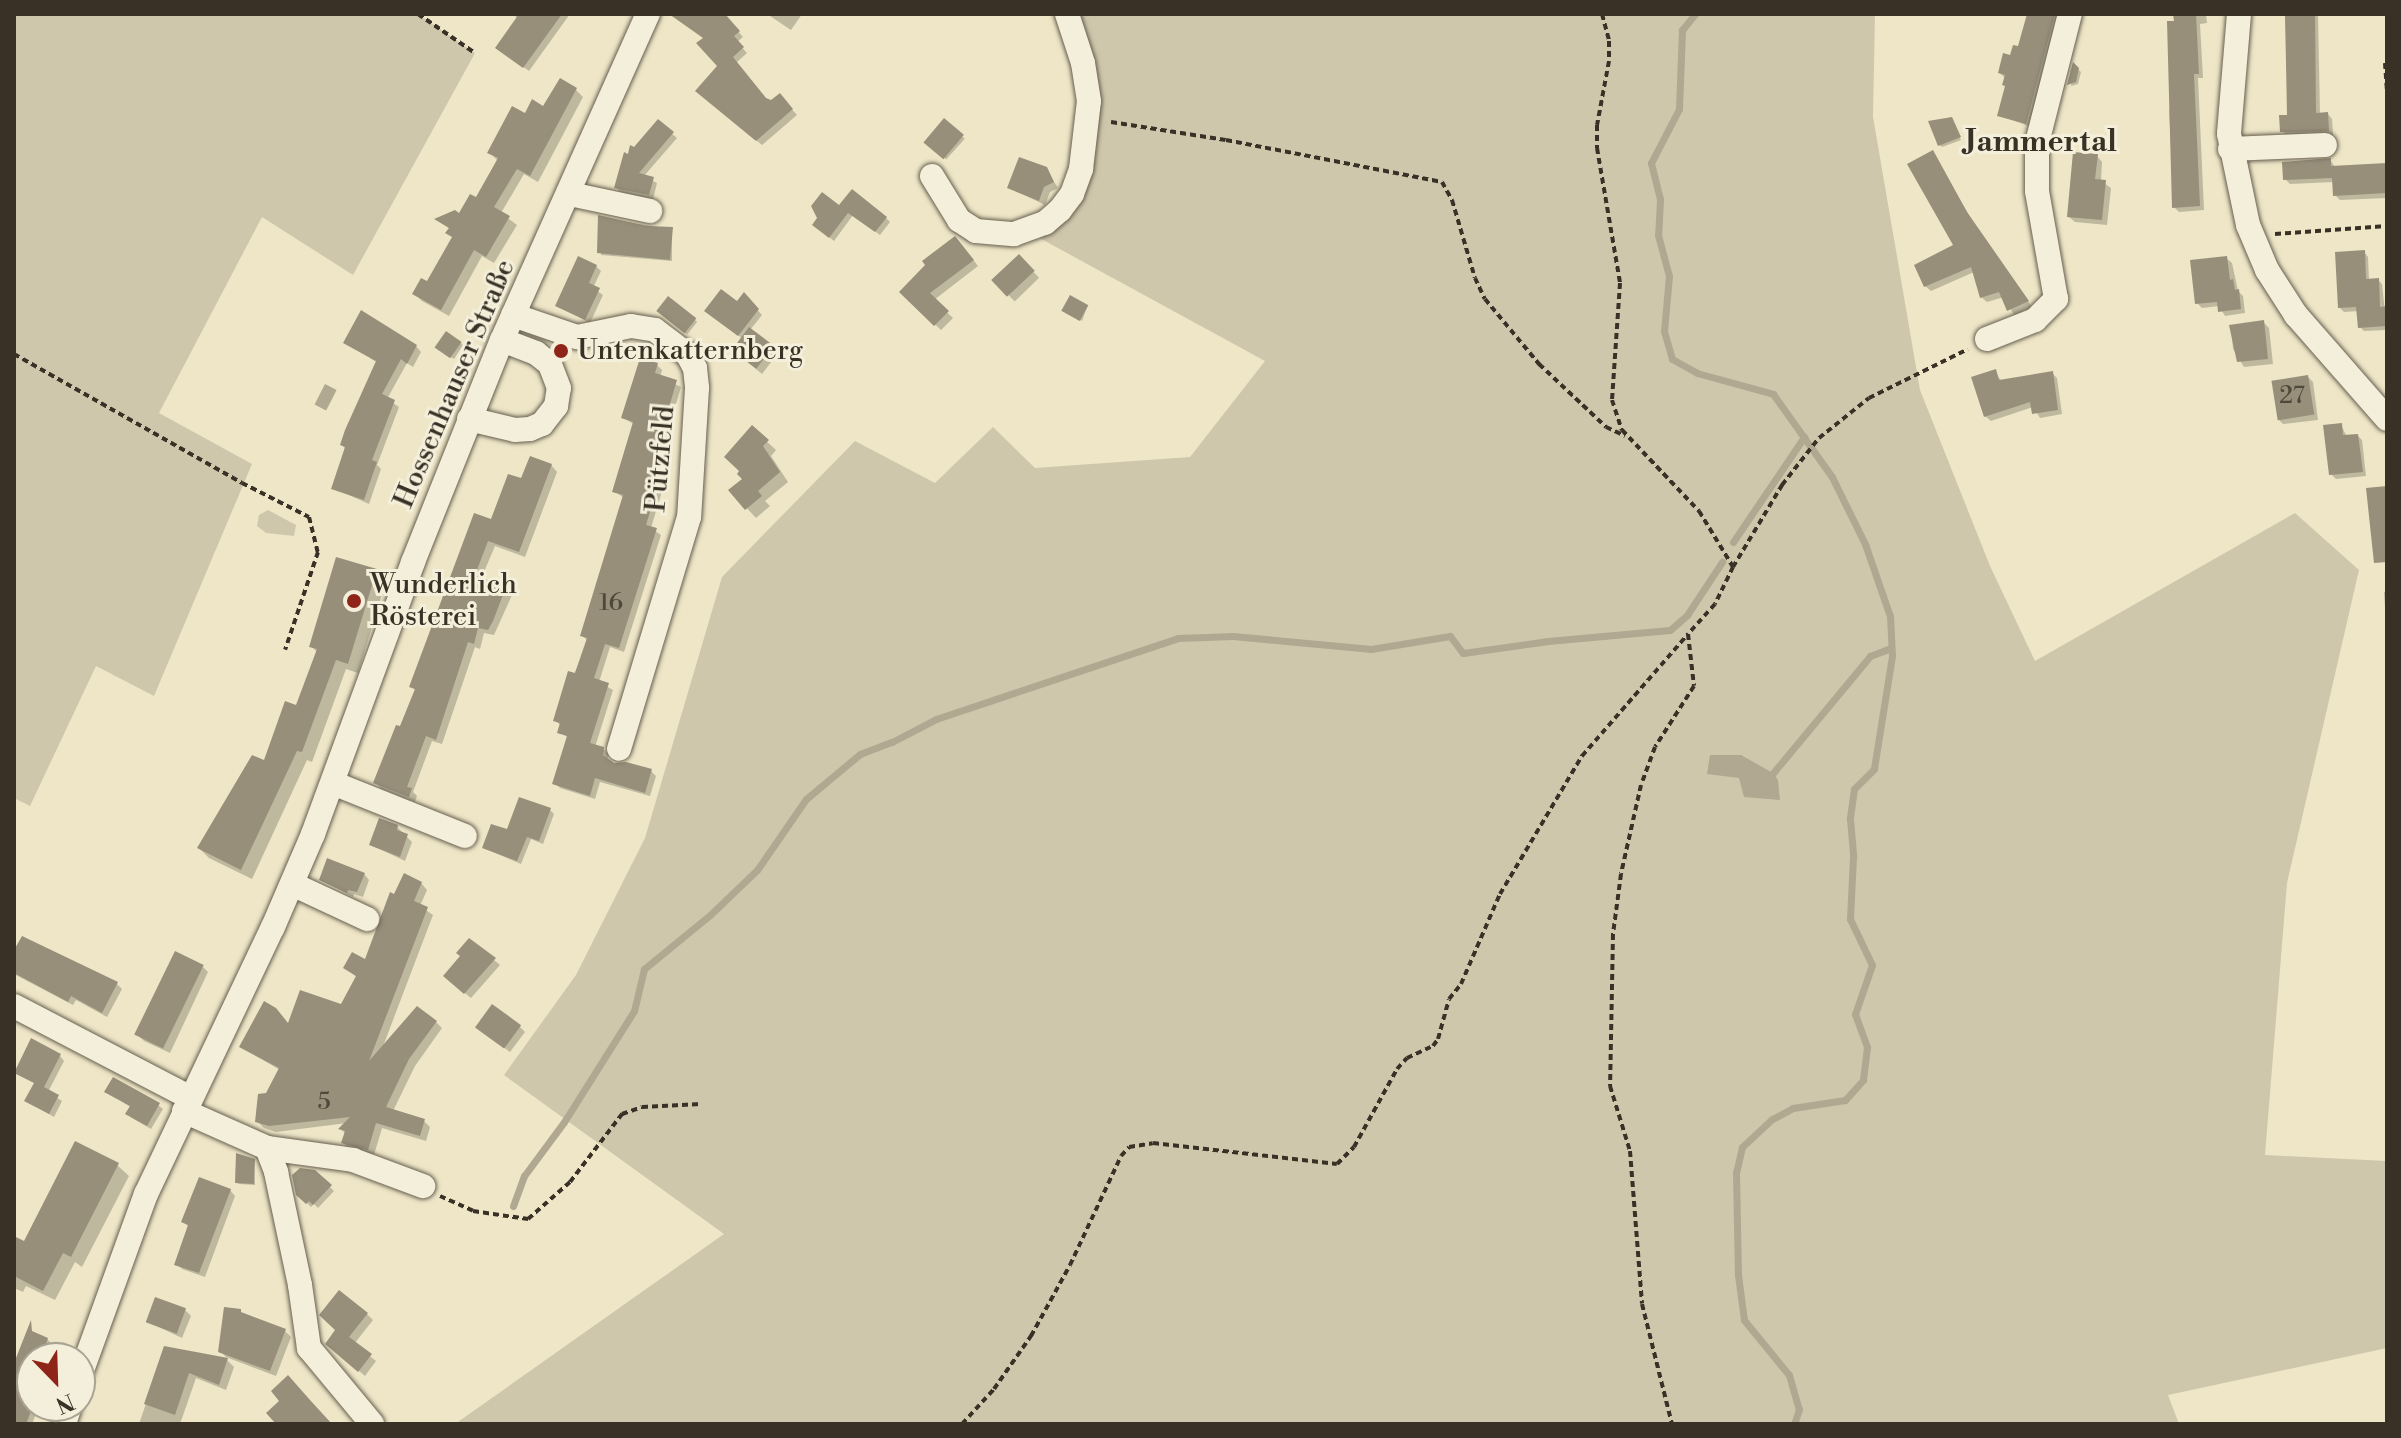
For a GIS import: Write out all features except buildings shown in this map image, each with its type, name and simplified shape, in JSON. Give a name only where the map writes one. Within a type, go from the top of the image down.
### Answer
[{"type":"street","name":"Hossenhauser Straße","points":[[92,1342],[132,1229],[292,884],[502,340],[648,14]]},
{"type":"street","points":[[932,176],[944,201],[966,226],[1003,235],[1045,223],[1072,194],[1081,169],[1089,101],[1083,63],[1067,14]]},
{"type":"street","points":[[1987,339],[2035,320],[2056,299],[2036,172],[2037,143],[2070,14]]},
{"type":"street","points":[[2239,14],[2230,101],[2230,149],[2252,236],[2267,270],[2296,315],[2387,419]]},
{"type":"street","points":[[2230,149],[2325,145]]},
{"type":"street","points":[[570,194],[650,211]]},
{"type":"street","name":"Pützfeld","points":[[513,315],[577,337],[631,326],[655,330],[688,355],[695,368],[697,388],[689,517],[619,749]]},
{"type":"street","points":[[469,419],[515,430],[530,429],[542,424],[556,406],[559,388],[550,364],[536,353],[502,340]]},
{"type":"street","points":[[333,783],[465,836]]},
{"type":"street","points":[[292,884],[367,919]]},
{"type":"street","points":[[14,1006],[267,1148],[353,1160],[423,1186]]},
{"type":"street","points":[[267,1148],[276,1172],[300,1285],[309,1348],[372,1424]]},
{"type":"path","points":[[418,14],[475,53]]},
{"type":"path","points":[[1602,14],[1609,41],[1609,61],[1597,125],[1597,148],[1620,283],[1612,400],[1627,437]]},
{"type":"path","points":[[2385,63],[2387,92]]},
{"type":"path","points":[[1087,119],[1226,140],[1446,186],[1475,278],[1485,299],[1539,364],[1606,427],[1627,437],[1699,511],[1733,567]]},
{"type":"path","points":[[2252,236],[2387,226]]},
{"type":"path","points":[[962,1424],[994,1389],[1031,1336],[1070,1265],[1121,1156],[1129,1147],[1153,1143],[1337,1164],[1364,1131],[1397,1069],[1407,1058],[1433,1046],[1438,1039],[1449,999],[1468,970],[1500,894],[1582,756],[1715,604],[1733,567],[1804,453],[1869,398],[1987,339]]},
{"type":"path","points":[[14,354],[309,517],[318,552],[285,650]]},
{"type":"path","points":[[1672,1424],[1642,1304],[1630,1151],[1610,1086],[1611,1006],[1615,906],[1634,811],[1655,747],[1694,686],[1694,662],[1688,634]]},
{"type":"path","points":[[423,1186],[473,1211],[528,1219],[579,1173],[622,1114],[642,1107],[701,1104]]},
{"type":"shaded area","points":[[14,14],[418,14],[475,53],[353,275],[262,217],[159,413],[252,464],[154,696],[96,666],[30,806],[14,798]]},
{"type":"shaded area","points":[[1077,14],[1875,14],[1873,117],[1920,390],[1990,566],[2035,661],[2295,513],[2359,570],[2287,883],[2265,1155],[2387,1161],[2387,1348],[2168,1395],[2179,1424],[455,1424],[724,1234],[504,1075],[576,975],[645,838],[722,577],[855,441],[935,483],[993,427],[1035,468],[1190,457],[1265,361],[1034,235],[1088,174]]},
{"type":"shaded area","points":[[325,384],[337,390],[326,410],[315,404]]},
{"type":"shaded area","points":[[268,510],[296,525],[294,536],[266,533],[257,526],[259,515]]},
{"type":"shaded area","points":[[1710,755],[1741,755],[1773,773],[1778,780],[1780,800],[1744,797],[1739,778],[1707,774]]},
{"type":"waterway","points":[[1695,14],[1682,30],[1679,109],[1651,163],[1660,200],[1658,235],[1669,276],[1664,331],[1672,359],[1697,373],[1773,394],[1832,477],[1865,544],[1890,616],[1892,656],[1874,769],[1854,789],[1850,819],[1853,857],[1850,919],[1872,965],[1855,1014],[1867,1047],[1863,1080],[1845,1100],[1793,1108],[1772,1119],[1742,1147],[1736,1172],[1738,1275],[1744,1320],[1789,1375],[1799,1409],[1794,1424]]},
{"type":"waterway","points":[[1733,542],[1804,437]]},
{"type":"waterway","points":[[513,1206],[524,1176],[564,1122],[634,1011],[644,969],[710,915],[757,870],[806,799],[860,754],[892,742],[936,719],[1178,638],[1233,636],[1371,649],[1450,636],[1463,653],[1548,641],[1670,630],[1687,615],[1722,562]]},
{"type":"waterway","points":[[1773,773],[1870,656],[1891,648]]},
{"type":"place","name":"Untenkatternberg","points":[[561,351]]},
{"type":"place","name":"Wunderlich Rösterei","points":[[354,601]]},
{"type":"district","name":"Jammertal","points":[[2041,142]]}]
